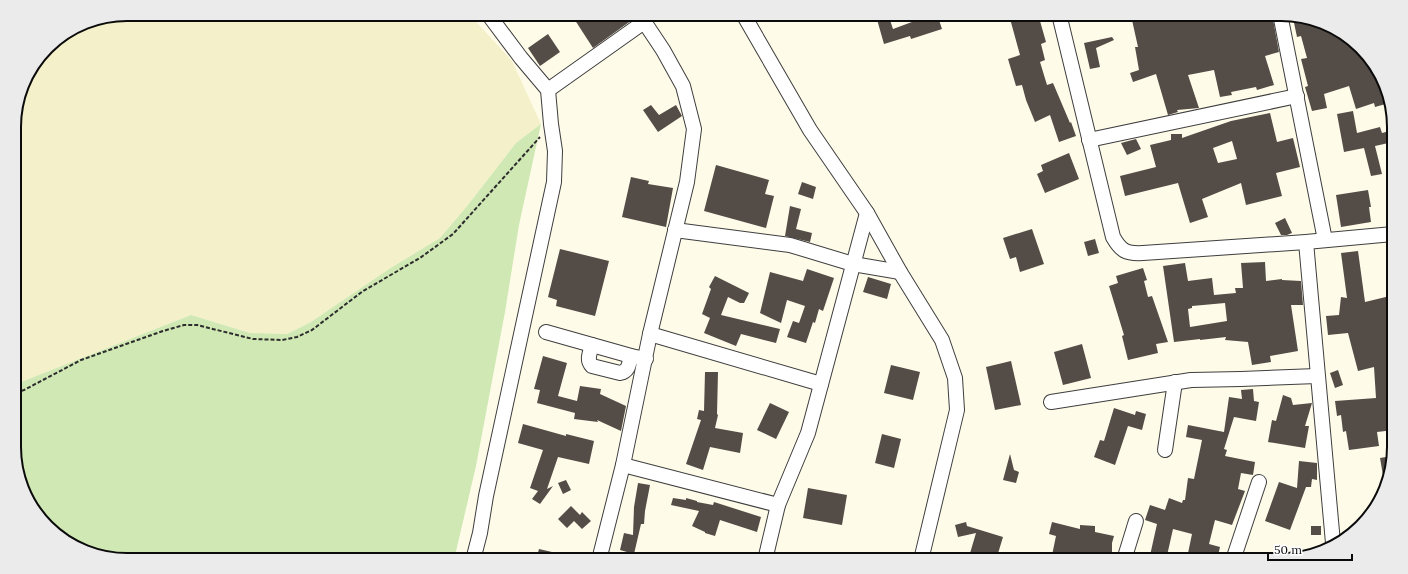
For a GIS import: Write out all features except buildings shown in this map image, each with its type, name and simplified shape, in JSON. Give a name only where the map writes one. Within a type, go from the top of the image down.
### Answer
[{"type":"street","points":[[475,553],[554,182],[555,151],[548,90],[521,58],[493,21]]},
{"type":"street","points":[[548,90],[637,21]]},
{"type":"street","points":[[601,553],[623,465],[650,334],[687,182],[694,129],[683,86],[663,50],[643,21]]},
{"type":"street","points":[[747,21],[810,130],[867,213],[900,272],[942,340],[955,378],[957,410],[923,553]]},
{"type":"street","points":[[1061,21],[1113,237],[1119,248],[1131,253],[1306,242],[1387,235]]},
{"type":"street","points":[[1282,21],[1298,96],[1325,240]]},
{"type":"street","points":[[1089,140],[1298,96]]},
{"type":"street","points":[[767,553],[778,505],[808,433],[867,213]]},
{"type":"street","points":[[675,230],[790,245],[853,264],[900,272]]},
{"type":"street","points":[[1306,242],[1332,540]]},
{"type":"street","points":[[546,332],[646,359]]},
{"type":"street","points":[[650,334],[821,384]]},
{"type":"street","points":[[592,345],[588,359],[592,366],[620,373],[624,372],[627,370],[631,356]]},
{"type":"street","points":[[1051,402],[1191,380],[1317,376]]},
{"type":"street","points":[[1164,450],[1175,382]]},
{"type":"street","points":[[623,465],[778,505]]},
{"type":"street","points":[[1235,553],[1259,482]]},
{"type":"street","points":[[1126,553],[1136,521]]},
{"type":"path","points":[[21,391],[81,360],[184,325],[197,325],[253,339],[282,340],[297,337],[312,330],[363,292],[420,258],[453,234],[551,124]]},
{"type":"shaded area","points":[[120,21],[475,21],[512,61],[541,124],[516,143],[468,205],[440,238],[389,269],[311,322],[287,334],[250,333],[191,315],[21,382],[21,120],[25,100],[32,80],[39,68],[57,47],[80,32],[107,23]]},
{"type":"green space","points":[[541,124],[519,225],[505,312],[476,466],[456,553],[114,552],[80,542],[57,527],[47,517],[32,494],[23,467],[21,447],[21,382],[191,315],[250,333],[287,334],[311,322],[389,269],[440,238],[468,205],[516,143]]}]
